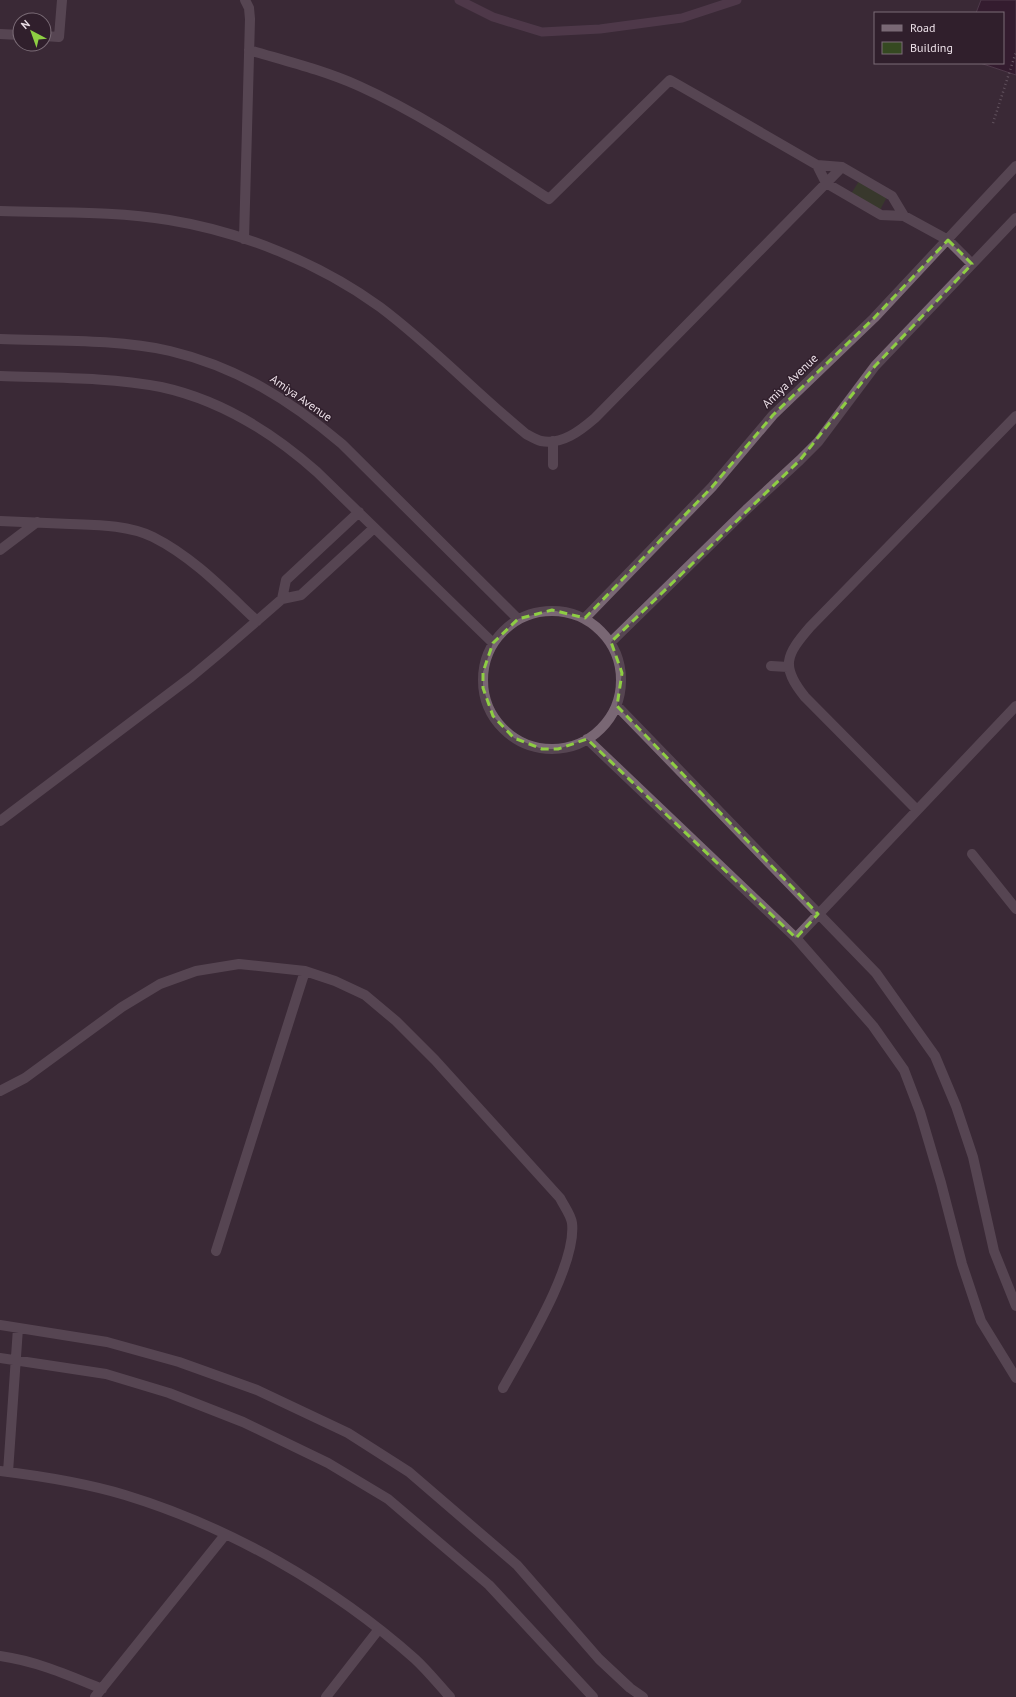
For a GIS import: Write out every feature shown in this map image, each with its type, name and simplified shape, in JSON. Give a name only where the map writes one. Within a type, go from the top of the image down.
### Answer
[{"type":"street","points":[[52,37],[59,37],[62,0]]},
{"type":"street","points":[[244,238],[250,19],[249,8],[245,0]]},
{"type":"street","points":[[0,34],[12,35]]},
{"type":"street","points":[[249,50],[327,73],[396,104],[451,136],[549,199],[670,80],[817,165],[842,167],[892,196],[904,216]]},
{"type":"street","points":[[817,165],[826,183],[881,215],[904,216],[948,240],[972,264]]},
{"type":"street","name":"Amiya Avenue","points":[[585,618],[712,487],[773,415],[874,318],[1016,166]]},
{"type":"street","points":[[0,211],[125,215],[168,220],[206,227],[244,238],[295,259],[342,283],[379,307],[436,353],[526,434],[540,441],[553,441],[566,438],[579,432],[596,418],[842,167]]},
{"type":"street","points":[[611,642],[746,510],[805,456],[818,442],[874,366],[1016,218]]},
{"type":"street","name":"Amiya Avenue","points":[[0,339],[130,345],[170,351],[212,364],[252,381],[282,398],[307,415],[342,444],[518,619]]},
{"type":"street","points":[[0,376],[126,382],[162,388],[199,399],[236,414],[279,441],[317,472],[493,643]]},
{"type":"street","points":[[917,810],[805,697],[790,677],[788,667],[790,654],[810,627],[1016,416]]},
{"type":"street","points":[[553,441],[553,465]]},
{"type":"street","points":[[282,599],[286,580],[359,512]]},
{"type":"street","points":[[0,521],[122,528],[152,536],[181,553],[257,621]]},
{"type":"street","points":[[0,550],[37,522]]},
{"type":"street","points":[[0,821],[190,677],[282,599],[301,595],[374,528]]},
{"type":"street","points":[[552,610],[569,612],[585,618],[604,632],[611,642],[618,657],[622,673],[621,690],[617,706],[610,719],[599,731],[587,740],[573,746],[558,749],[542,749],[528,745],[514,738],[502,728],[492,716],[486,702],[483,688],[485,664],[493,643],[508,626],[518,619],[534,612],[552,610]]},
{"type":"street","points":[[771,666],[788,667]]},
{"type":"street","points":[[617,706],[876,973],[935,1056],[956,1106],[973,1157],[994,1251],[1016,1306]]},
{"type":"street","points":[[796,938],[1016,706]]},
{"type":"street","points":[[587,740],[796,938],[873,1026],[904,1070],[920,1112],[941,1183],[962,1264],[981,1320],[1016,1378]]},
{"type":"street","points":[[972,854],[1016,909]]},
{"type":"street","points":[[0,1091],[25,1078],[122,1007],[160,984],[196,971],[239,964],[305,971],[335,980],[365,995],[396,1021],[435,1060],[560,1198],[572,1222],[572,1241],[554,1293],[503,1388]]},
{"type":"street","points":[[216,1251],[305,971]]},
{"type":"street","points":[[0,1325],[107,1342],[179,1362],[257,1390],[348,1433],[409,1472],[517,1565],[599,1659],[630,1688],[643,1697]]},
{"type":"street","points":[[18,1328],[16,1361],[4,1471],[63,1481],[124,1495],[178,1514],[225,1535],[293,1569],[335,1596],[380,1629],[416,1661],[450,1697]]},
{"type":"street","points":[[0,1358],[106,1374],[169,1393],[243,1422],[328,1463],[388,1499],[489,1585],[593,1697]]},
{"type":"street","points":[[0,1656],[30,1661],[65,1673],[99,1693],[225,1535]]},
{"type":"street","points":[[326,1697],[380,1629]]},
{"type":"path","points":[[993,123],[1016,52]]},
{"type":"highlighted area","points":[[948,240],[972,264],[875,366],[800,460],[611,642],[622,673],[617,706],[818,914],[796,938],[587,739],[558,749],[542,749],[514,738],[493,716],[483,688],[483,672],[493,643],[518,619],[552,610],[585,618],[712,487],[773,415],[874,318]]},
{"type":"shaded area","points":[[981,0],[1016,0],[1016,75],[983,64],[1004,64],[1004,12],[976,12]]},
{"type":"building","points":[[859,181],[887,197],[880,210],[851,194]]},
{"type":"waterway","points":[[459,0],[493,17],[542,32],[600,29],[682,18],[737,0]]}]
